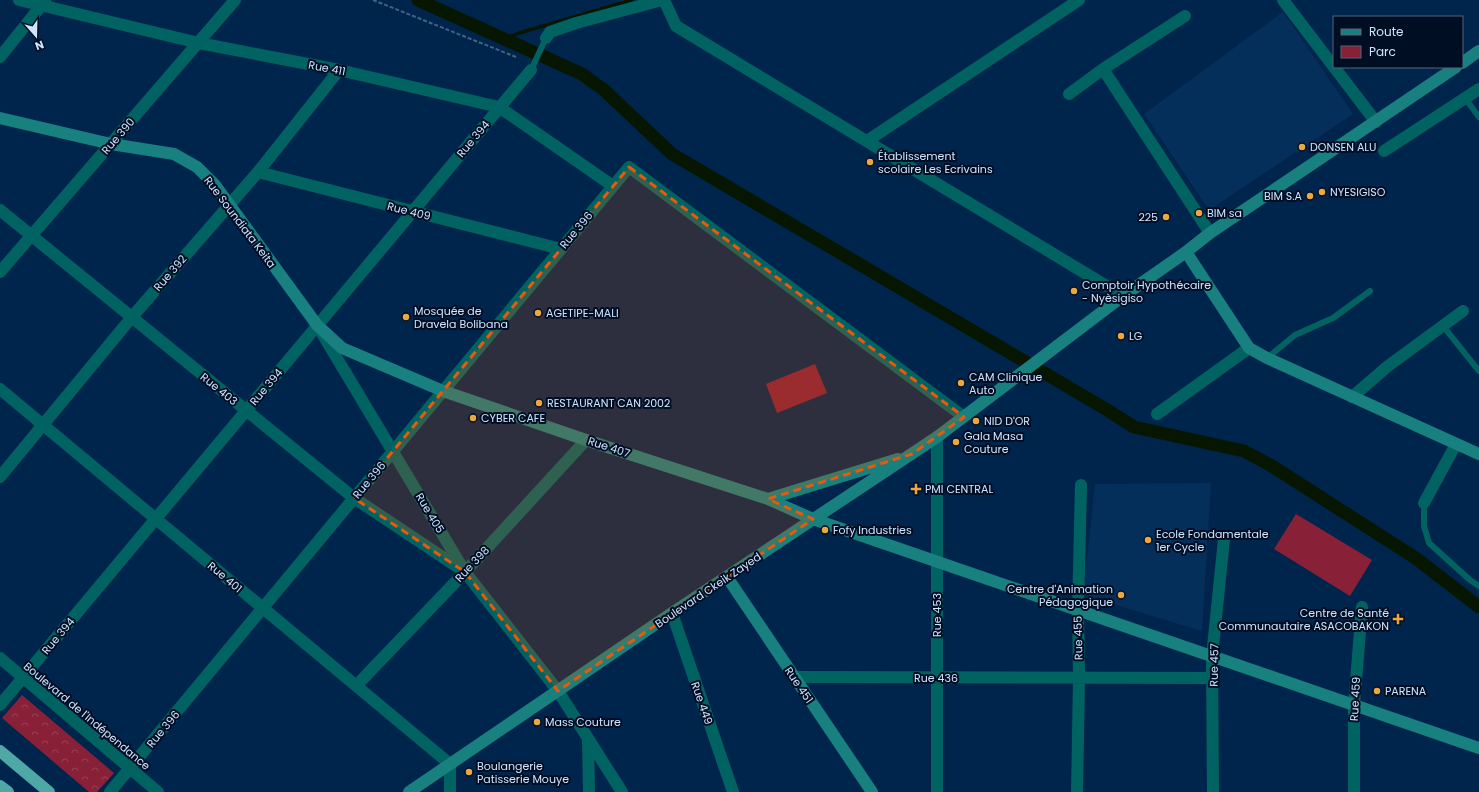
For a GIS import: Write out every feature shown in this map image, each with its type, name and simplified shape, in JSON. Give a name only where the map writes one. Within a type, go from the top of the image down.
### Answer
[{"type":"highway","points":[[0,751],[49,792]]},
{"type":"highway","points":[[0,786],[8,792]]},
{"type":"main road","points":[[1463,62],[1479,51]]},
{"type":"main road","name":"Boulevard Ckeik Zayed","points":[[409,792],[672,613],[937,437],[1123,296],[1186,252],[1210,233],[1455,68]]},
{"type":"main road","name":"Rue Soundiata Keita","points":[[0,118],[112,144],[174,154],[196,167],[215,186],[228,206],[317,325]]},
{"type":"main road","points":[[1186,252],[1249,348],[1267,358],[1479,454]]},
{"type":"main road","name":"Rue 407","points":[[317,325],[342,348],[443,391],[586,440],[768,499],[813,520],[1479,748]]},
{"type":"main road","points":[[768,499],[912,454]]},
{"type":"main road","name":"Rue 451","points":[[727,577],[872,792]]},
{"type":"street","name":"Rue 411","points":[[20,0],[43,3],[199,43],[339,70],[499,107],[613,186]]},
{"type":"street","name":"Rue 390","points":[[0,272],[235,0]]},
{"type":"street","points":[[546,38],[550,32],[576,23],[663,0],[676,26],[1123,296]]},
{"type":"street","points":[[867,141],[1079,0]]},
{"type":"street","points":[[1283,0],[1333,66]]},
{"type":"street","points":[[0,57],[43,3]]},
{"type":"street","points":[[1069,94],[1103,69],[1185,16]]},
{"type":"street","points":[[1335,68],[1376,122]]},
{"type":"street","points":[[1103,69],[1210,233]]},
{"type":"street","name":"Rue 392","points":[[0,477],[132,317],[258,172],[339,70]]},
{"type":"street","name":"Rue 394","points":[[0,705],[531,70]]},
{"type":"street","points":[[1384,151],[1479,89]]},
{"type":"street","name":"Rue 396","points":[[110,792],[629,167],[964,417]]},
{"type":"street","name":"Rue 409","points":[[258,172],[560,249]]},
{"type":"street","name":"Rue 403","points":[[0,210],[354,498],[465,572]]},
{"type":"street","points":[[1352,397],[1388,366],[1463,311]]},
{"type":"street","name":"Rue 405","points":[[317,325],[465,572],[558,691],[622,792]]},
{"type":"street","points":[[1157,414],[1249,348]]},
{"type":"street","name":"Rue 401","points":[[0,390],[450,764]]},
{"type":"street","name":"Rue 453","points":[[937,437],[937,792]]},
{"type":"street","name":"Rue 398","points":[[356,686],[465,572],[586,440]]},
{"type":"street","points":[[1424,503],[1456,444]]},
{"type":"street","name":"Rue 455","points":[[1077,792],[1079,678],[1078,610],[1081,485]]},
{"type":"street","name":"Rue 457","points":[[1213,792],[1212,656],[1224,539]]},
{"type":"street","name":"Rue 459","points":[[1354,792],[1354,705],[1362,607]]},
{"type":"street","name":"Rue 449","points":[[672,613],[733,792]]},
{"type":"street","name":"Boulevard de l'Indépendance","points":[[0,658],[157,792]]},
{"type":"street","name":"Rue 436","points":[[794,677],[1213,678]]},
{"type":"street","points":[[588,739],[589,792]]},
{"type":"street","points":[[450,764],[450,792]]},
{"type":"lane","points":[[531,70],[546,38]]},
{"type":"lane","points":[[1465,98],[1479,117]]},
{"type":"lane","points":[[1267,358],[1295,335],[1333,318],[1370,291]]},
{"type":"lane","points":[[1442,326],[1479,371]]},
{"type":"lane","points":[[1424,503],[1424,526],[1429,543],[1470,580],[1479,586]]},
{"type":"path","points":[[373,0],[516,57]]},
{"type":"highlighted area","points":[[629,167],[964,417],[912,454],[768,499],[813,519],[558,691],[465,572],[354,498]]},
{"type":"shaded area","points":[[1283,12],[1353,114],[1209,210],[1144,114]]},
{"type":"shaded area","name":"Ecole Fondamentale 1er Cycle","points":[[1211,483],[1202,631],[1083,595],[1095,484]]},
{"type":"green space","points":[[815,364],[827,393],[777,413],[766,384]]},
{"type":"green space","points":[[1296,514],[1372,560],[1350,596],[1274,549]]},
{"type":"green space","points":[[22,695],[114,773],[97,792],[89,792],[2,718]]},
{"type":"waterway","points":[[418,0],[582,74],[604,90],[672,154],[1134,427],[1244,451],[1272,466],[1417,559],[1479,607]]},
{"type":"waterway","points":[[505,39],[519,33],[632,0]]},
{"type":"place","name":"DONSEN ALU","points":[[1302,147]]},
{"type":"place","name":"Établissement scolaire Les Ecrivains","points":[[870,162]]},
{"type":"place","name":"NYESIGISO","points":[[1322,192]]},
{"type":"place","name":"BIM S.A","points":[[1310,196]]},
{"type":"place","name":"BIM sa","points":[[1199,213]]},
{"type":"place","name":"225","points":[[1166,217]]},
{"type":"place","name":"Comptoir Hypothécaire - Nyèsigiso","points":[[1074,291]]},
{"type":"place","name":"AGETIPE-MALI","points":[[538,313]]},
{"type":"place","name":"Mosquée de Dravela Bolibana","points":[[406,317]]},
{"type":"place","name":"LG","points":[[1121,336]]},
{"type":"place","name":"CAM Clinique Auto","points":[[961,383]]},
{"type":"place","name":"RESTAURANT CAN 2002","points":[[539,403]]},
{"type":"place","name":"CYBER CAFE","points":[[473,418]]},
{"type":"place","name":"NID D'OR","points":[[976,421]]},
{"type":"place","name":"Gala Masa Couture","points":[[956,442]]},
{"type":"place","name":"PMI CENTRAL","points":[[916,489]]},
{"type":"place","name":"Fofy Industries","points":[[825,530]]},
{"type":"place","name":"Ecole Fondamentale 1er Cycle","points":[[1148,540]]},
{"type":"place","name":"Centre d'Animation Pédagogique","points":[[1121,595]]},
{"type":"place","name":"Centre de Santé Communautaire ASACOBAKON","points":[[1398,619]]},
{"type":"place","name":"PARENA","points":[[1377,691]]},
{"type":"place","name":"Mass Couture","points":[[537,722]]},
{"type":"place","name":"Boulangerie Patisserie Mouye","points":[[469,772]]}]
